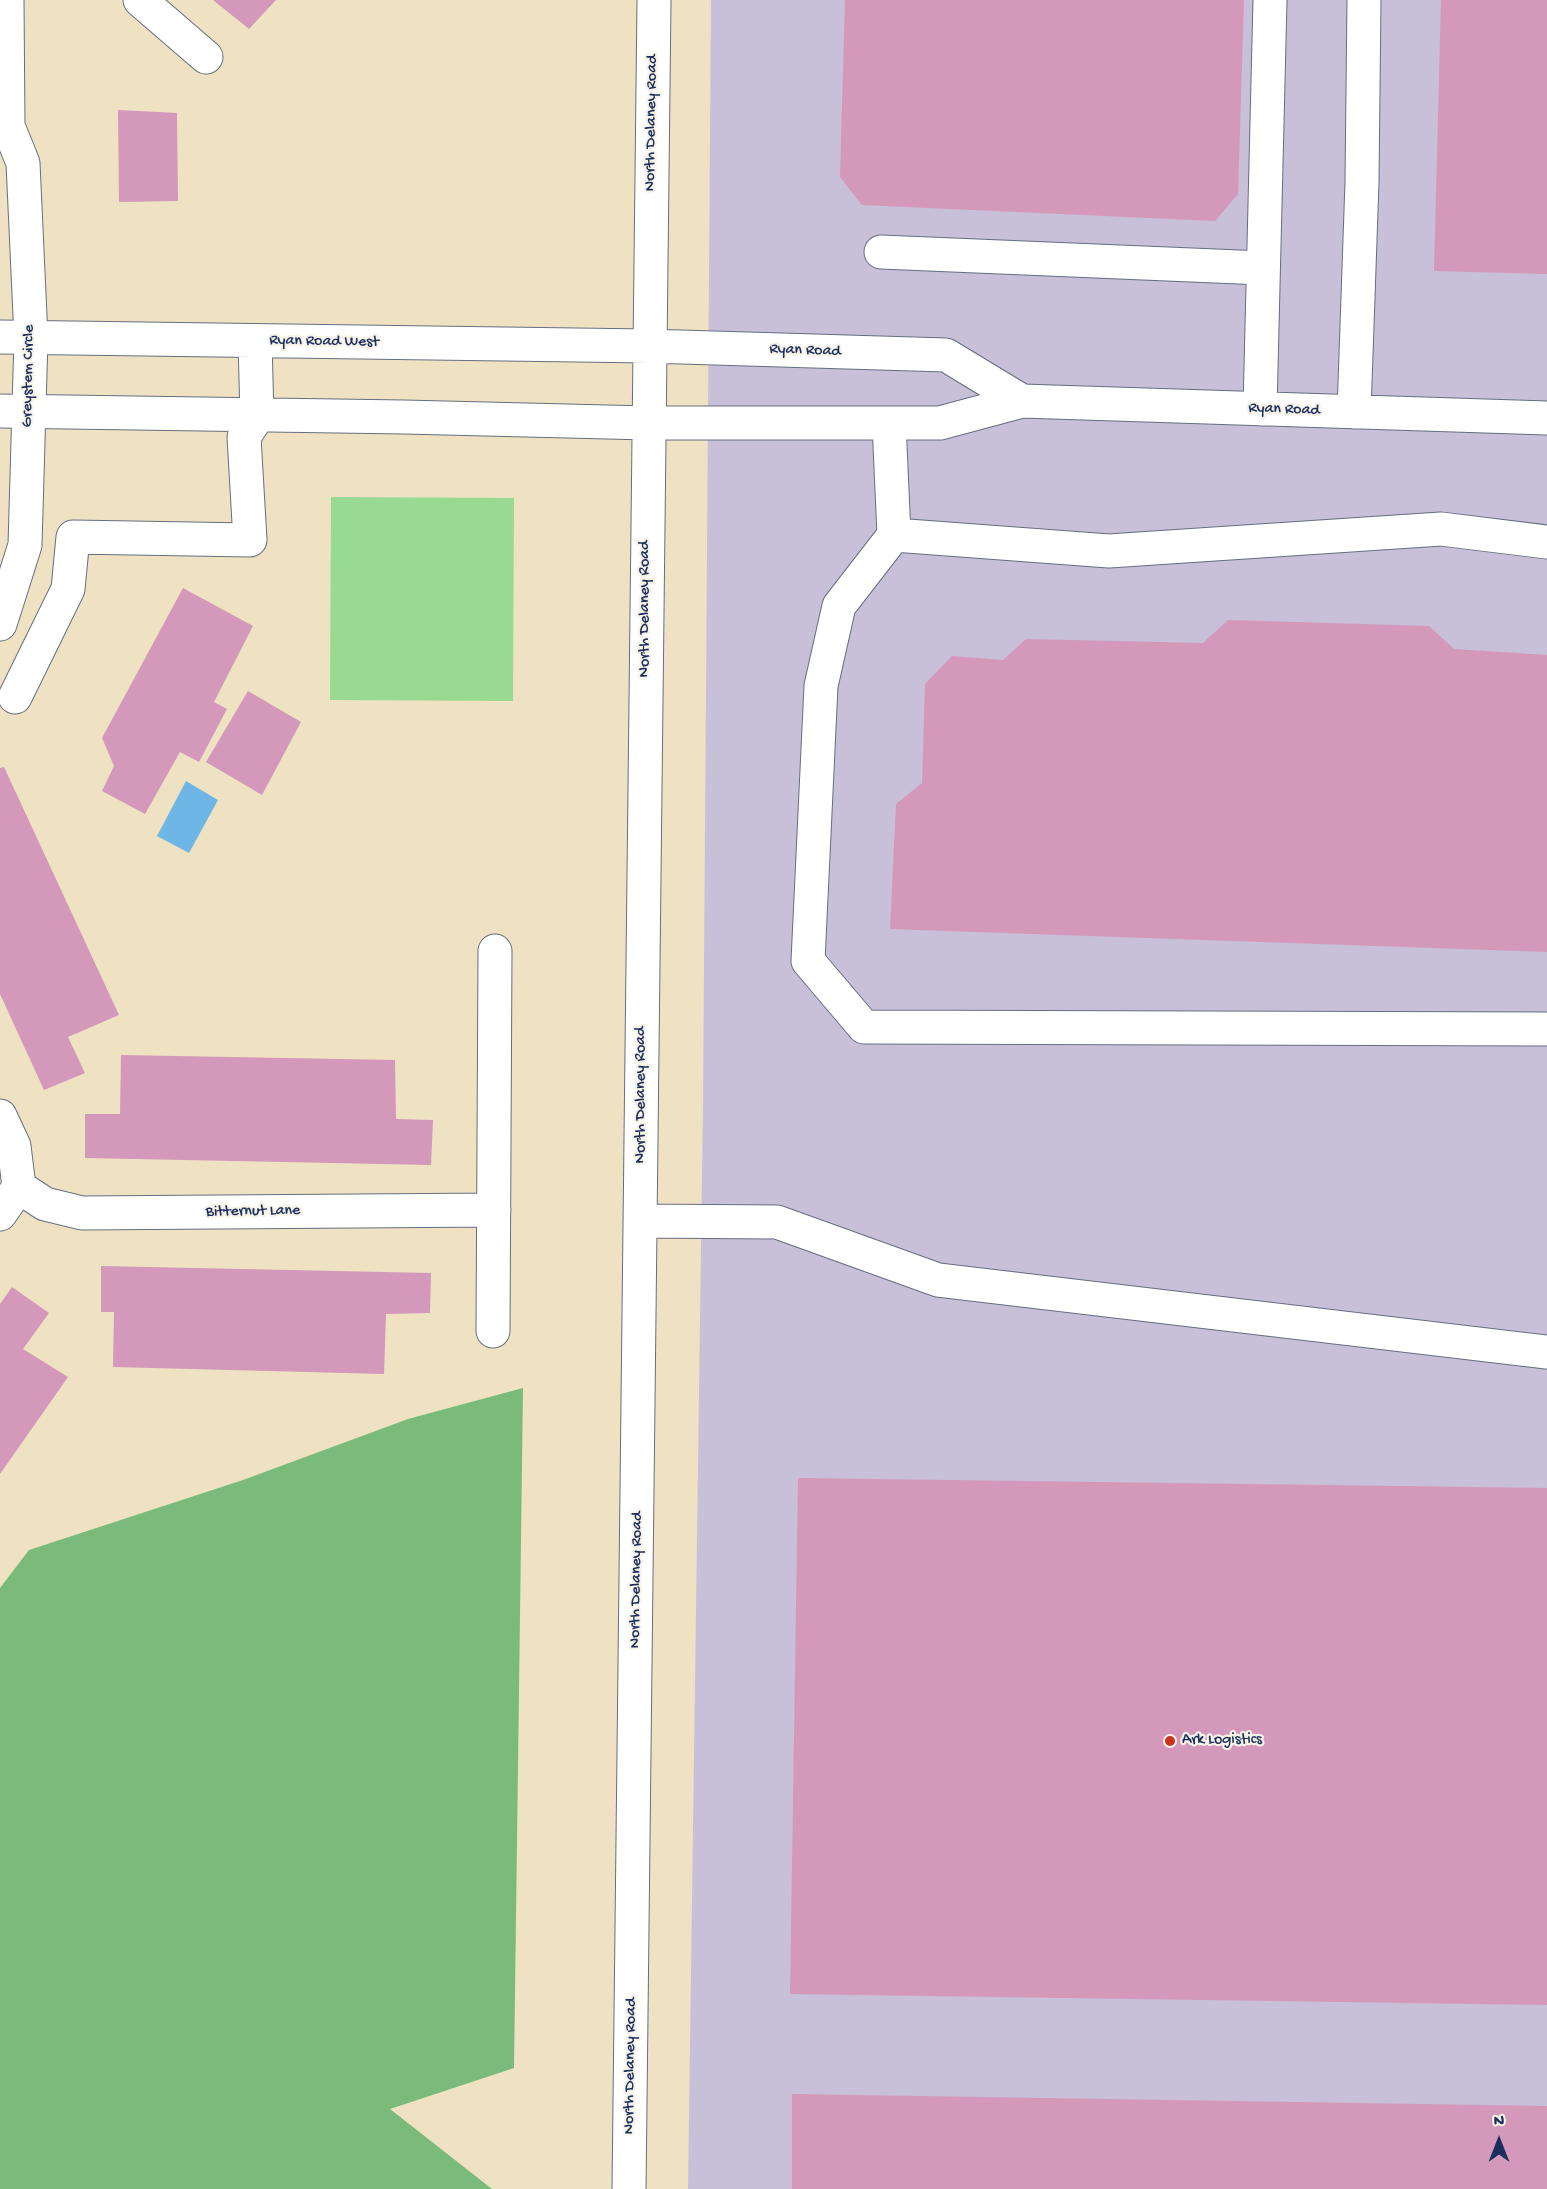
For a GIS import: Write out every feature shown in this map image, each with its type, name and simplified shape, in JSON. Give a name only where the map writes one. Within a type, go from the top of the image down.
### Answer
[{"type":"street","name":"Greystem Circle","points":[[0,624],[12,544],[16,338],[23,163],[4,131],[7,0]]},
{"type":"street","points":[[140,0],[206,57]]},
{"type":"street","name":"North Delaney Road","points":[[629,2189],[641,1221],[648,346],[654,0]]},
{"type":"street","points":[[1260,409],[1270,0]]},
{"type":"street","points":[[1354,412],[1362,182],[1364,0]]},
{"type":"street","points":[[881,252],[1263,268]]},
{"type":"street","name":"Ryan Road West","points":[[16,338],[648,346]]},
{"type":"street","points":[[15,698],[68,589],[73,537],[250,540],[244,437],[257,417],[255,341]]},
{"type":"street","name":"Ryan Road","points":[[648,346],[946,355],[1022,401]]},
{"type":"street","name":"Ryan Road","points":[[648,423],[940,423],[1022,401],[1547,418]]},
{"type":"street","points":[[14,413],[404,417],[648,423]]},
{"type":"street","points":[[889,423],[894,535],[839,606],[821,686],[808,961],[864,1027],[1547,1029]]},
{"type":"street","points":[[894,535],[1109,551],[1441,528],[1547,542]]},
{"type":"street","points":[[493,1331],[495,951]]},
{"type":"street","points":[[0,1116],[14,1146],[19,1187],[0,1214]]},
{"type":"street","name":"Bitternut Lane","points":[[19,1187],[45,1204],[82,1213],[494,1210]]},
{"type":"street","points":[[641,1221],[777,1222],[938,1280],[1547,1352]]},
{"type":"shaded area","points":[[711,0],[1547,0],[1547,2189],[688,2189],[703,1105]]},
{"type":"green space","points":[[331,497],[514,498],[513,701],[330,700]]},
{"type":"green space","points":[[523,1388],[514,2068],[390,2109],[492,2189],[0,2189],[0,1588],[29,1550],[243,1480],[408,1419]]},
{"type":"water","points":[[186,781],[218,800],[189,853],[157,836]]},
{"type":"building","points":[[213,0],[276,0],[249,29]]},
{"type":"building","points":[[845,0],[1244,0],[1238,194],[1215,221],[862,205],[840,177]]},
{"type":"building","points":[[1441,0],[1547,0],[1547,274],[1434,271]]},
{"type":"building","points":[[118,110],[177,113],[178,201],[119,202]]},
{"type":"building","points":[[183,588],[253,626],[214,702],[227,709],[199,762],[180,752],[145,814],[102,791],[114,766],[102,738]]},
{"type":"building","points":[[1228,620],[1429,626],[1454,649],[1547,655],[1547,952],[890,929],[896,804],[922,783],[925,684],[952,656],[1003,660],[1026,639],[1203,643]]},
{"type":"building","points":[[248,691],[301,722],[262,795],[206,762]]},
{"type":"building","points":[[4,767],[119,1015],[68,1037],[85,1073],[44,1090],[0,994],[0,768]]},
{"type":"building","points":[[121,1055],[395,1060],[396,1119],[433,1120],[431,1165],[85,1158],[85,1114],[120,1114]]},
{"type":"building","points":[[101,1266],[431,1273],[430,1313],[386,1314],[384,1374],[113,1367],[114,1312],[101,1312]]},
{"type":"building","points":[[12,1287],[49,1313],[23,1349],[68,1377],[0,1474],[0,1304]]},
{"type":"building","name":"Ark Logistics","points":[[798,1478],[1547,1488],[1547,2005],[790,1994]]},
{"type":"building","points":[[792,2094],[1547,2106],[1547,2189],[792,2189]]},
{"type":"place","name":"Ark Logistics","points":[[1170,1741]]}]
